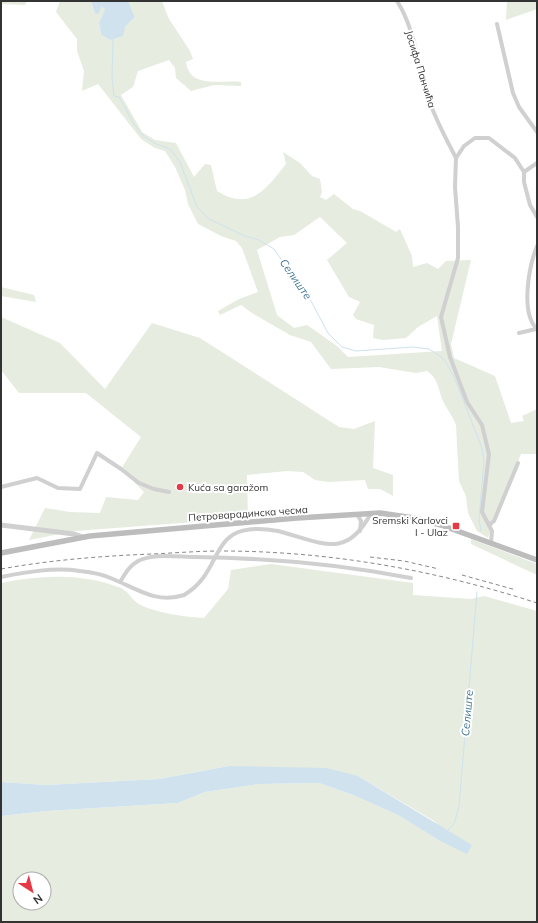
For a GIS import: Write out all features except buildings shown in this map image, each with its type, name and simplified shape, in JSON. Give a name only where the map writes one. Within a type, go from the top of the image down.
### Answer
[{"type":"main road","name":"Петроварадинска чесма","points":[[1,553],[83,537],[357,514],[388,514],[441,524],[537,560]]},
{"type":"street","name":"Јосифа Панчића","points":[[397,1],[403,10],[417,52],[424,86],[430,103],[456,158]]},
{"type":"street","points":[[497,24],[513,93],[519,107],[537,132]]},
{"type":"street","points":[[491,543],[492,531],[482,512],[489,454],[482,425],[467,402],[449,350],[441,317],[458,258],[458,227],[455,187],[456,158],[464,146],[475,138],[489,138],[519,161],[524,172],[524,182],[530,205],[537,217]]},
{"type":"street","points":[[524,172],[537,163]]},
{"type":"street","points":[[519,333],[536,329],[531,316],[528,285],[533,256],[537,246]]},
{"type":"street","points":[[1,487],[37,478],[58,488],[80,489],[97,453],[122,469],[139,483],[154,489],[169,492]]},
{"type":"street","points":[[489,525],[494,521],[518,463]]},
{"type":"street","points":[[357,514],[361,521],[360,531]]},
{"type":"street","points":[[1,577],[28,572],[62,570],[94,573],[120,582],[152,597],[171,598],[184,595],[201,582],[220,548],[237,532],[255,528],[278,531],[336,544],[349,541],[360,531],[371,514]]},
{"type":"street","points":[[1,525],[72,533],[83,537]]},
{"type":"street","points":[[120,582],[130,566],[138,560],[175,557],[291,560],[411,578]]},
{"type":"shaded area","points":[[1,1],[27,1],[25,5],[1,4]]},
{"type":"shaded area","points":[[60,1],[91,1],[95,14],[101,7],[105,9],[99,23],[101,34],[125,27],[135,17],[128,1],[162,1],[169,19],[190,51],[193,59],[186,62],[189,71],[194,77],[200,80],[216,82],[241,82],[241,86],[214,85],[191,91],[176,78],[175,68],[169,60],[138,71],[133,87],[121,95],[142,132],[155,140],[176,143],[194,177],[205,164],[211,165],[217,191],[229,197],[239,199],[257,195],[272,182],[286,164],[283,152],[300,163],[312,176],[320,179],[322,192],[320,197],[326,200],[334,194],[353,209],[362,212],[396,232],[400,229],[412,256],[413,267],[427,263],[438,269],[446,261],[471,260],[451,344],[454,358],[495,376],[511,423],[524,421],[522,416],[537,409],[537,454],[521,454],[498,509],[488,538],[477,531],[468,513],[466,496],[459,481],[456,425],[445,405],[437,382],[427,371],[416,373],[379,367],[331,369],[311,342],[290,335],[241,305],[220,315],[218,311],[239,299],[258,292],[242,248],[236,241],[221,236],[198,224],[188,204],[185,190],[175,167],[165,151],[155,148],[141,139],[98,84],[82,91],[84,71],[77,51],[77,39],[56,12]],"holes":[[[320,217],[347,243],[327,260],[349,297],[360,302],[353,315],[356,319],[374,325],[373,338],[383,340],[406,338],[418,327],[437,316],[442,351],[348,357],[337,346],[307,325],[294,328],[277,315],[257,250],[280,237],[294,235]]]},
{"type":"shaded area","points":[[507,1],[537,1],[537,9],[506,20]]},
{"type":"shaded area","points":[[1,287],[34,295],[36,302],[1,296]]},
{"type":"shaded area","points":[[1,317],[60,343],[105,389],[152,323],[200,338],[339,427],[354,429],[375,421],[373,468],[393,475],[393,496],[380,489],[368,489],[365,480],[328,482],[315,480],[303,472],[287,471],[247,475],[248,518],[75,531],[29,540],[45,508],[70,512],[100,513],[106,497],[138,500],[144,492],[121,469],[141,437],[86,393],[19,393],[1,370]]},
{"type":"shaded area","points":[[471,539],[537,564],[537,575],[471,544]]},
{"type":"shaded area","points":[[271,564],[413,583],[413,595],[471,599],[484,596],[537,611],[537,922],[1,922],[1,816],[47,811],[178,803],[205,792],[259,784],[319,783],[353,795],[398,815],[440,841],[467,853],[434,821],[358,776],[229,766],[159,779],[46,785],[1,782],[1,583],[46,577],[91,580],[121,588],[139,604],[153,610],[179,616],[204,618],[228,589],[231,570]]},
{"type":"water","points":[[91,1],[128,1],[135,17],[125,27],[123,36],[110,40],[101,34],[99,23],[105,9],[101,7],[99,13],[95,14]]},
{"type":"water","points":[[229,766],[326,768],[358,776],[472,845],[467,854],[440,841],[398,815],[353,795],[319,783],[259,784],[205,792],[178,803],[47,811],[1,816],[1,782],[46,785],[159,779]]},
{"type":"waterway","name":"Селиште","points":[[113,39],[112,77],[114,96],[119,97],[134,124],[143,136],[156,144],[170,149],[180,162],[197,207],[209,219],[245,236],[259,240],[274,249],[311,301],[328,333],[342,347],[356,351],[413,347],[429,349],[444,359],[454,377],[482,448],[484,462],[479,519],[481,531]]},
{"type":"waterway","name":"Селиште","points":[[448,830],[454,824],[459,806],[477,592]]},
{"type":"railway","points":[[1,569],[76,559],[212,551],[302,554],[421,572],[499,591],[537,603]]},
{"type":"railway","points":[[370,557],[404,561],[439,569]]},
{"type":"railway","points":[[462,575],[516,590]]},
{"type":"place","name":"Kuća sa garažom","points":[[180,487]]},
{"type":"place","name":"Sremski Karlovci I - Ulaz","points":[[456,526]]}]
